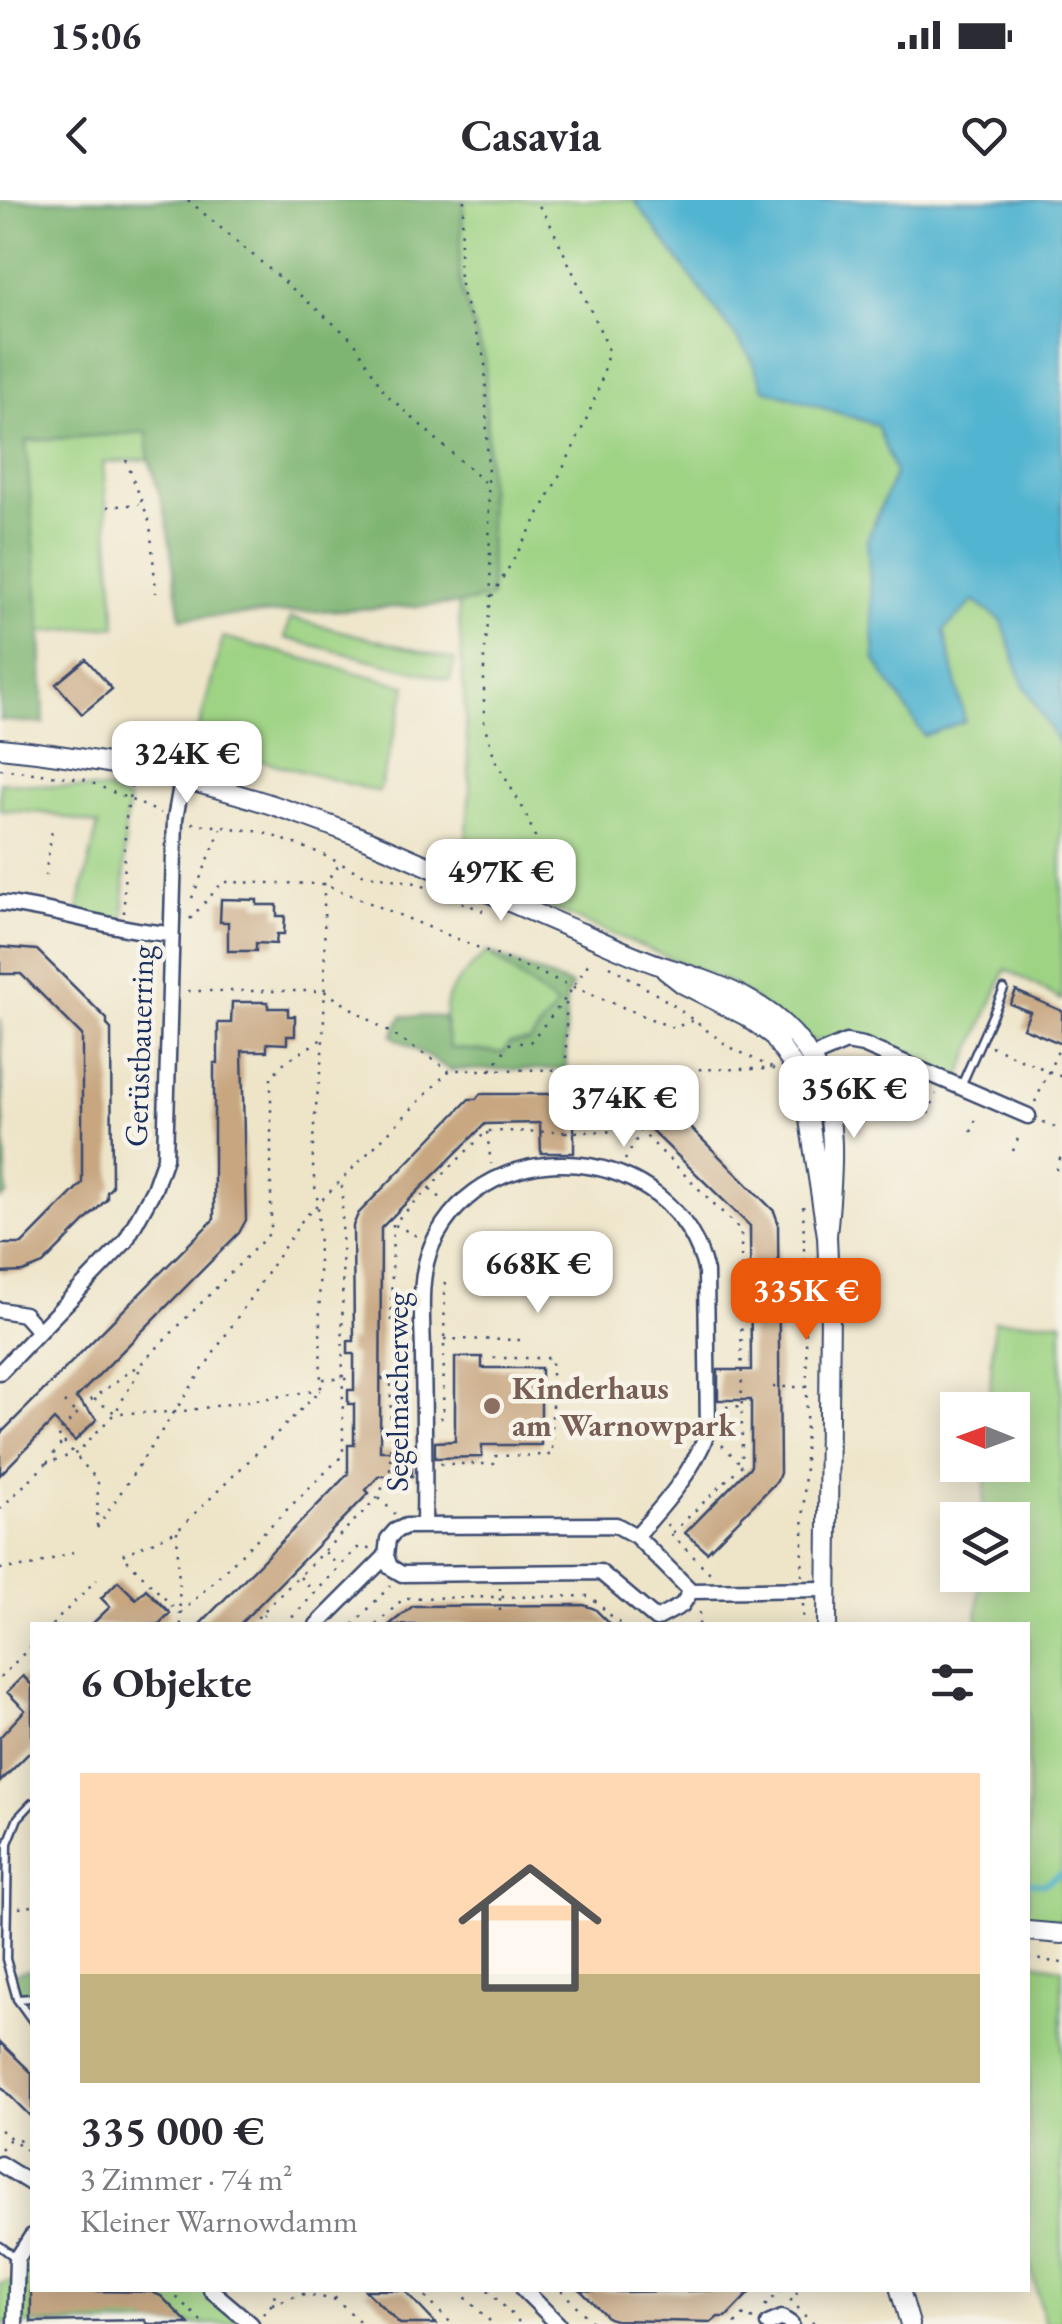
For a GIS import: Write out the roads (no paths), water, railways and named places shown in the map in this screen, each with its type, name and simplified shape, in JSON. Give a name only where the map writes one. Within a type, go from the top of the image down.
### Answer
[{"type":"street","points":[[0,748],[182,780],[262,802],[365,839],[656,964],[683,984],[762,1026],[803,1063],[827,1236],[831,1448],[827,1622]]},
{"type":"street","name":"Gerüstbauerring","points":[[0,1372],[125,1242],[148,1203],[165,1158],[175,819],[182,780]]},
{"type":"street","points":[[0,903],[170,934]]},
{"type":"street","points":[[803,1063],[846,1042],[898,1059],[1028,1116]]},
{"type":"street","name":"Segelmacherweg","points":[[424,1526],[423,1292],[433,1244],[454,1212],[494,1180],[538,1165],[587,1166],[636,1179],[684,1221],[700,1247],[709,1299],[708,1431],[699,1456],[636,1536]]},
{"type":"street","points":[[0,1310],[24,1314],[39,1331]]},
{"type":"street","points":[[320,1622],[385,1553],[395,1531],[406,1526],[616,1524],[636,1536],[691,1591],[827,1589]]},
{"type":"street","points":[[385,1553],[390,1567],[402,1574],[600,1572],[656,1619],[682,1606],[691,1591]]},
{"type":"street","points":[[1030,1931],[1062,1934]]},
{"type":"street","points":[[0,2164],[30,2183]]},
{"type":"street","points":[[16,2324],[17,2259],[30,2239]]},
{"type":"street","points":[[213,2292],[252,2324]]},
{"type":"street","points":[[526,2292],[558,2324]]},
{"type":"street","points":[[901,2292],[910,2324]]},
{"type":"street","points":[[768,2324],[782,2318],[791,2324]]},
{"type":"lane","points":[[960,1087],[1004,990]]},
{"type":"lane","points":[[30,1805],[18,1818],[8,1843],[6,1958],[17,1999],[30,2017]]},
{"type":"lane","points":[[17,1999],[30,1998]]},
{"type":"lane","points":[[0,2246],[17,2259]]},
{"type":"water","points":[[634,200],[1062,200],[1062,749],[1022,682],[1002,621],[974,601],[944,630],[965,721],[924,736],[875,660],[867,540],[895,473],[877,425],[764,389],[750,356]]},
{"type":"waterway","points":[[1030,1882],[1044,1884],[1062,1873]]},
{"type":"place","name":"Kinderhaus am Warnowpark","points":[[492,1406]]}]
